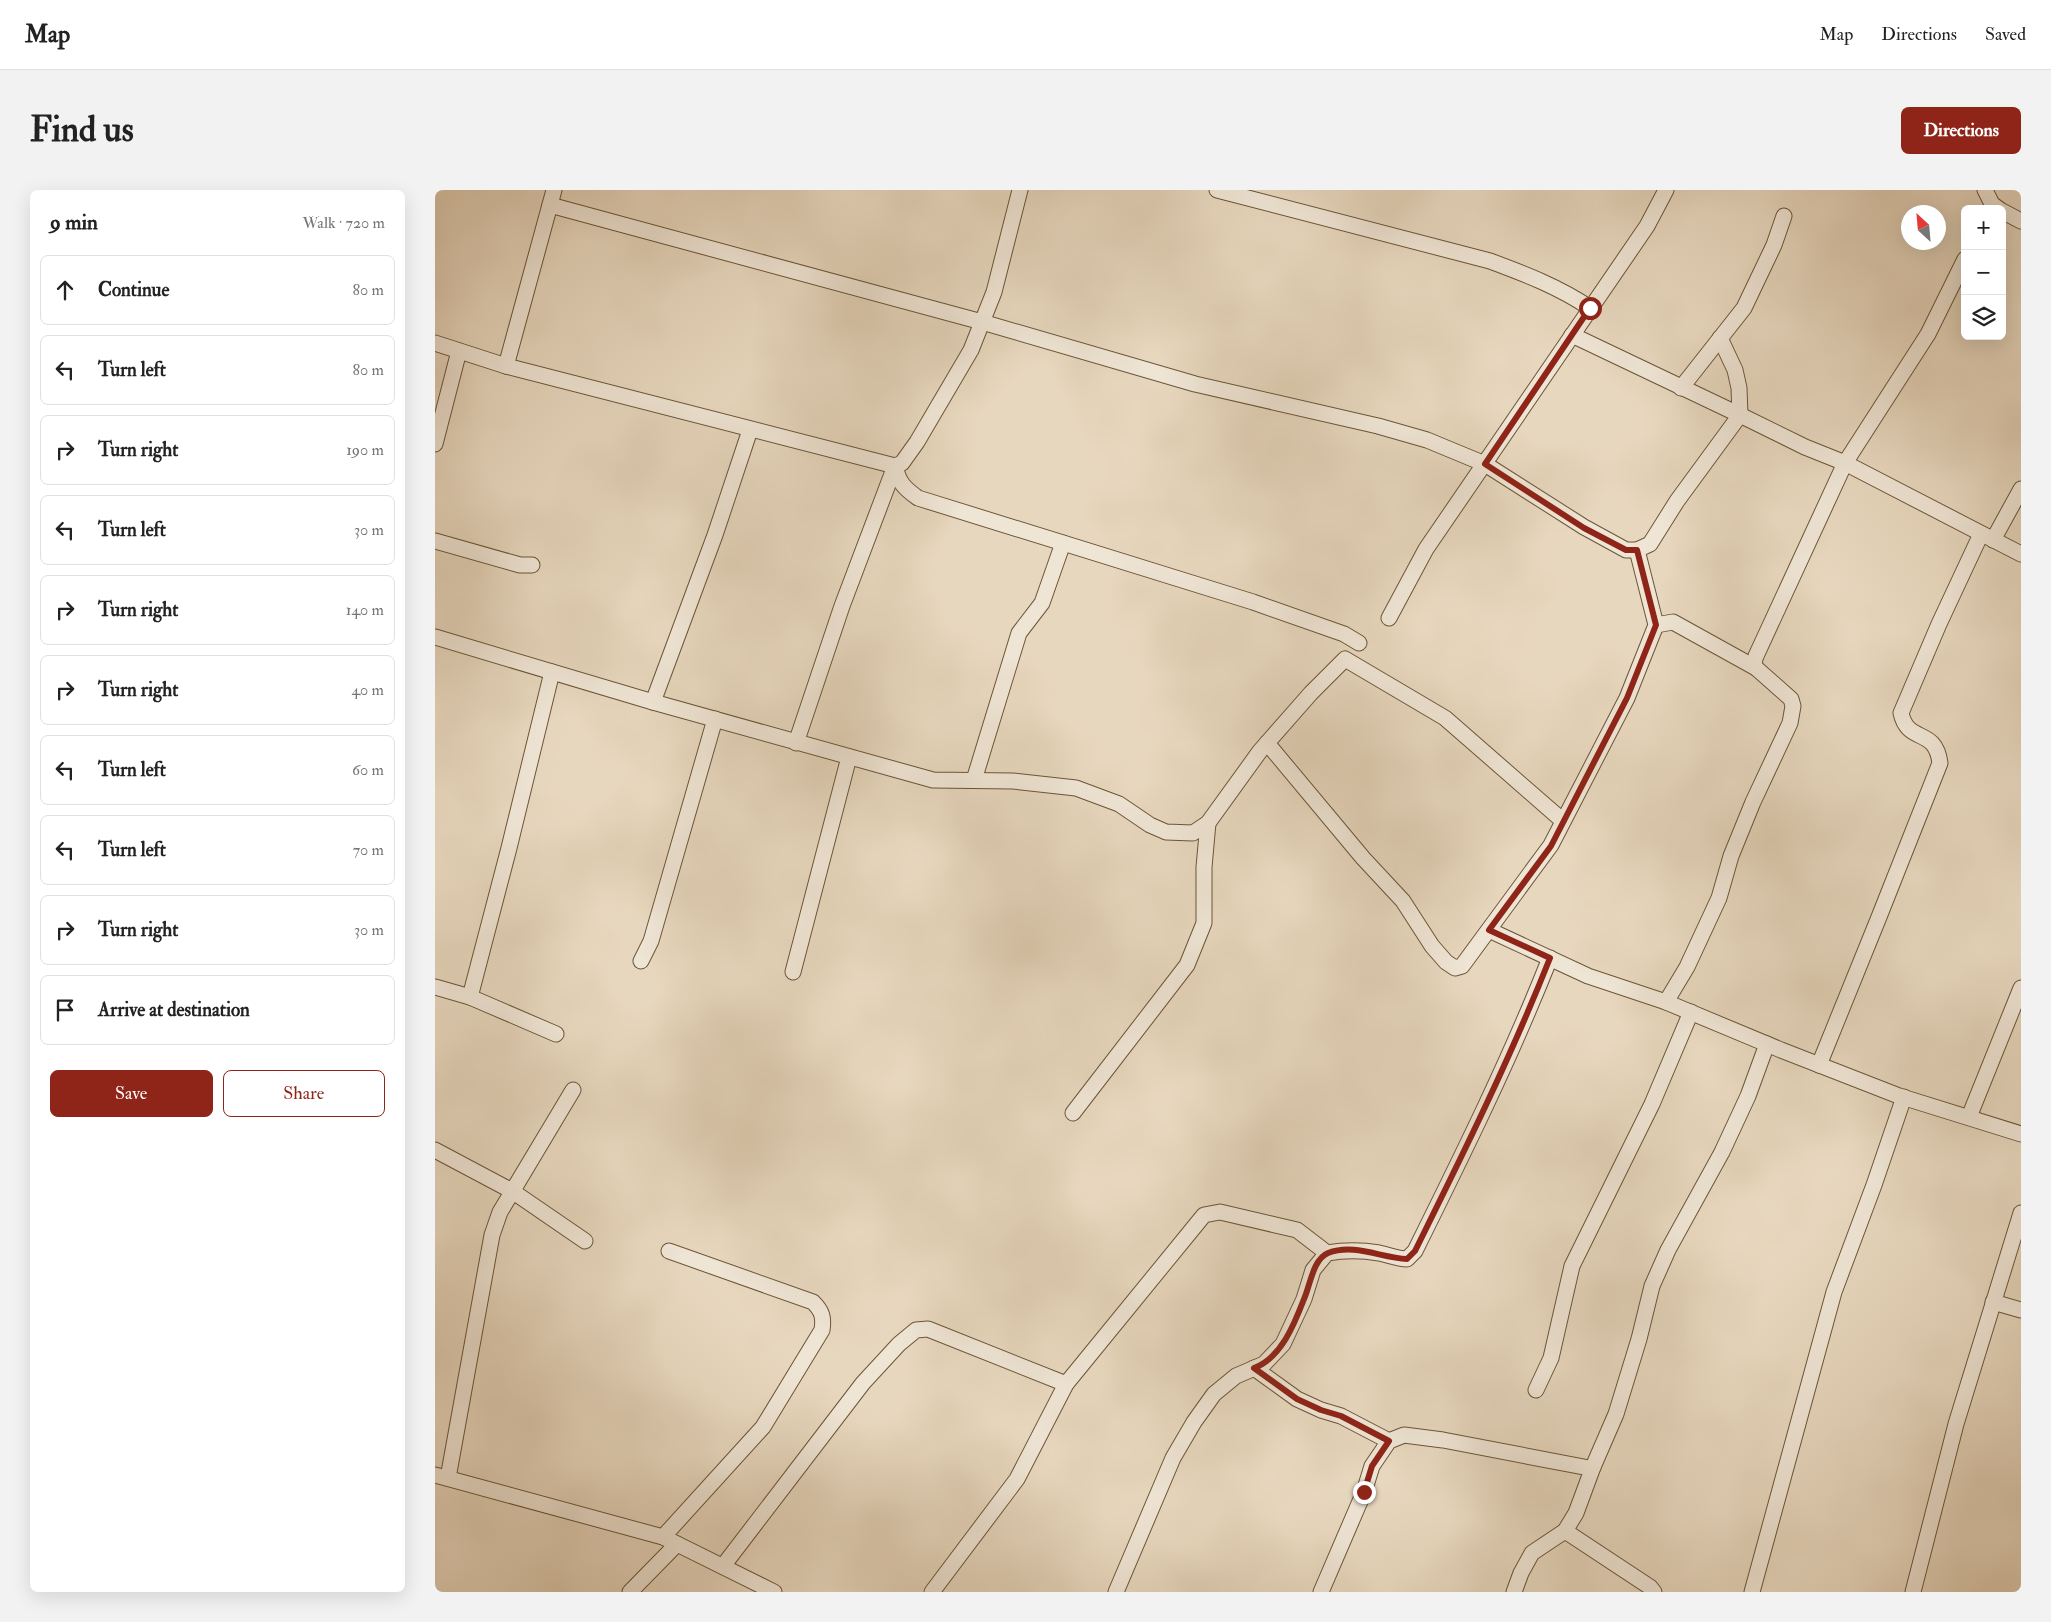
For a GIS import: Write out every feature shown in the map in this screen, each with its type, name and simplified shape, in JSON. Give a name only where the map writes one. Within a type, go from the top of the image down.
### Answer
[{"type":"street","points":[[506,366],[554,190]]},
{"type":"street","points":[[435,343],[506,366],[895,466],[902,463],[917,442],[971,350],[994,292],[1020,190]]},
{"type":"street","points":[[1217,190],[1490,261],[1569,294],[1590,308]]},
{"type":"street","points":[[1389,618],[1427,549],[1647,226],[1666,190]]},
{"type":"street","points":[[1985,190],[1994,205]]},
{"type":"street","points":[[550,206],[982,322],[1195,384],[1378,426],[1427,440],[1485,464],[1584,528],[1626,550],[1637,550],[1650,544],[1677,501],[1739,414],[1739,388],[1735,370],[1720,338]]},
{"type":"street","points":[[2006,213],[2021,221]]},
{"type":"street","points":[[1681,388],[1745,308],[1774,245],[1784,216]]},
{"type":"street","points":[[1756,668],[1754,662],[1756,656],[1845,463],[1927,334],[1961,267]]},
{"type":"street","points":[[1572,335],[1739,414],[1805,448],[1845,463],[2021,554]]},
{"type":"street","points":[[435,444],[459,351]]},
{"type":"street","points":[[653,702],[715,535],[749,430]]},
{"type":"street","points":[[895,466],[899,480],[918,498],[1253,602],[1344,634],[1359,642]]},
{"type":"street","points":[[796,743],[842,606],[895,466]]},
{"type":"street","points":[[1819,1065],[1940,763],[1935,746],[1928,738],[1909,730],[1903,723],[1901,713],[1939,624],[1987,537],[2021,489]]},
{"type":"street","points":[[435,541],[520,565],[532,565]]},
{"type":"street","points":[[974,780],[1019,633],[1042,603],[1063,543]]},
{"type":"street","points":[[1267,743],[1363,858],[1403,901],[1432,946],[1449,966],[1455,968],[1462,966],[1551,846],[1627,698],[1656,625],[1637,550]]},
{"type":"street","points":[[1656,625],[1673,622],[1756,668],[1791,699],[1793,706],[1790,723],[1749,811],[1731,856],[1719,898],[1707,927],[1666,1002]]},
{"type":"street","points":[[435,637],[653,702],[933,780],[1013,781],[1076,788],[1119,804],[1150,825],[1166,832],[1193,833],[1207,823],[1267,743],[1311,693],[1345,659],[1445,718],[1563,821]]},
{"type":"street","points":[[470,997],[552,672]]},
{"type":"street","points":[[641,961],[651,941],[715,719]]},
{"type":"street","points":[[793,972],[849,757]]},
{"type":"street","points":[[1073,1114],[1187,965],[1203,922],[1207,823]]},
{"type":"street","points":[[1489,930],[1588,976],[1666,1002],[1819,1065],[1904,1097],[2021,1134]]},
{"type":"street","points":[[1116,1592],[1173,1458],[1194,1422],[1214,1394],[1236,1376],[1264,1364],[1283,1344],[1304,1299],[1313,1270],[1327,1253],[1349,1249],[1407,1259],[1415,1251],[1482,1116],[1527,1018],[1550,958]]},
{"type":"street","points":[[435,987],[470,997],[556,1034]]},
{"type":"street","points":[[1969,1118],[2021,988]]},
{"type":"street","points":[[1536,1390],[1551,1358],[1572,1266],[1651,1104],[1691,1012]]},
{"type":"street","points":[[1514,1592],[1521,1573],[1532,1553],[1565,1530],[1576,1513],[1616,1414],[1639,1339],[1652,1286],[1668,1250],[1722,1152],[1748,1096],[1767,1044]]},
{"type":"street","points":[[573,1090],[500,1212],[492,1235],[441,1477],[663,1537],[775,1592]]},
{"type":"street","points":[[1752,1592],[1834,1292],[1904,1097]]},
{"type":"street","points":[[435,1150],[512,1192],[585,1241]]},
{"type":"street","points":[[932,1592],[1017,1479],[1066,1384],[1204,1215],[1220,1212],[1297,1230],[1327,1253]]},
{"type":"street","points":[[1913,1592],[1957,1424],[2021,1213]]},
{"type":"street","points":[[663,1537],[763,1427],[822,1330],[823,1319],[820,1310],[813,1302],[669,1251]]},
{"type":"street","points":[[1993,1302],[2021,1310]]},
{"type":"street","points":[[723,1566],[863,1383],[899,1344],[916,1330],[928,1329],[1066,1384]]},
{"type":"street","points":[[1254,1368],[1297,1399],[1321,1410],[1341,1416],[1389,1441]]},
{"type":"street","points":[[1321,1592],[1364,1492],[1372,1466],[1389,1441],[1404,1435],[1443,1440],[1589,1468],[1593,1467]]},
{"type":"street","points":[[1565,1530],[1654,1592]]},
{"type":"street","points":[[630,1592],[677,1544]]},
{"type":"route","points":[[1364,1492],[1372,1466],[1379,1453],[1389,1441],[1363,1426],[1297,1399],[1279,1388],[1254,1368],[1264,1364],[1283,1344],[1304,1299],[1313,1270],[1327,1253],[1349,1249],[1382,1253],[1397,1259],[1407,1259],[1415,1251],[1482,1116],[1527,1018],[1550,958],[1489,930],[1551,846],[1627,698],[1656,625],[1637,550],[1626,550],[1584,528],[1485,464],[1590,308]]}]
